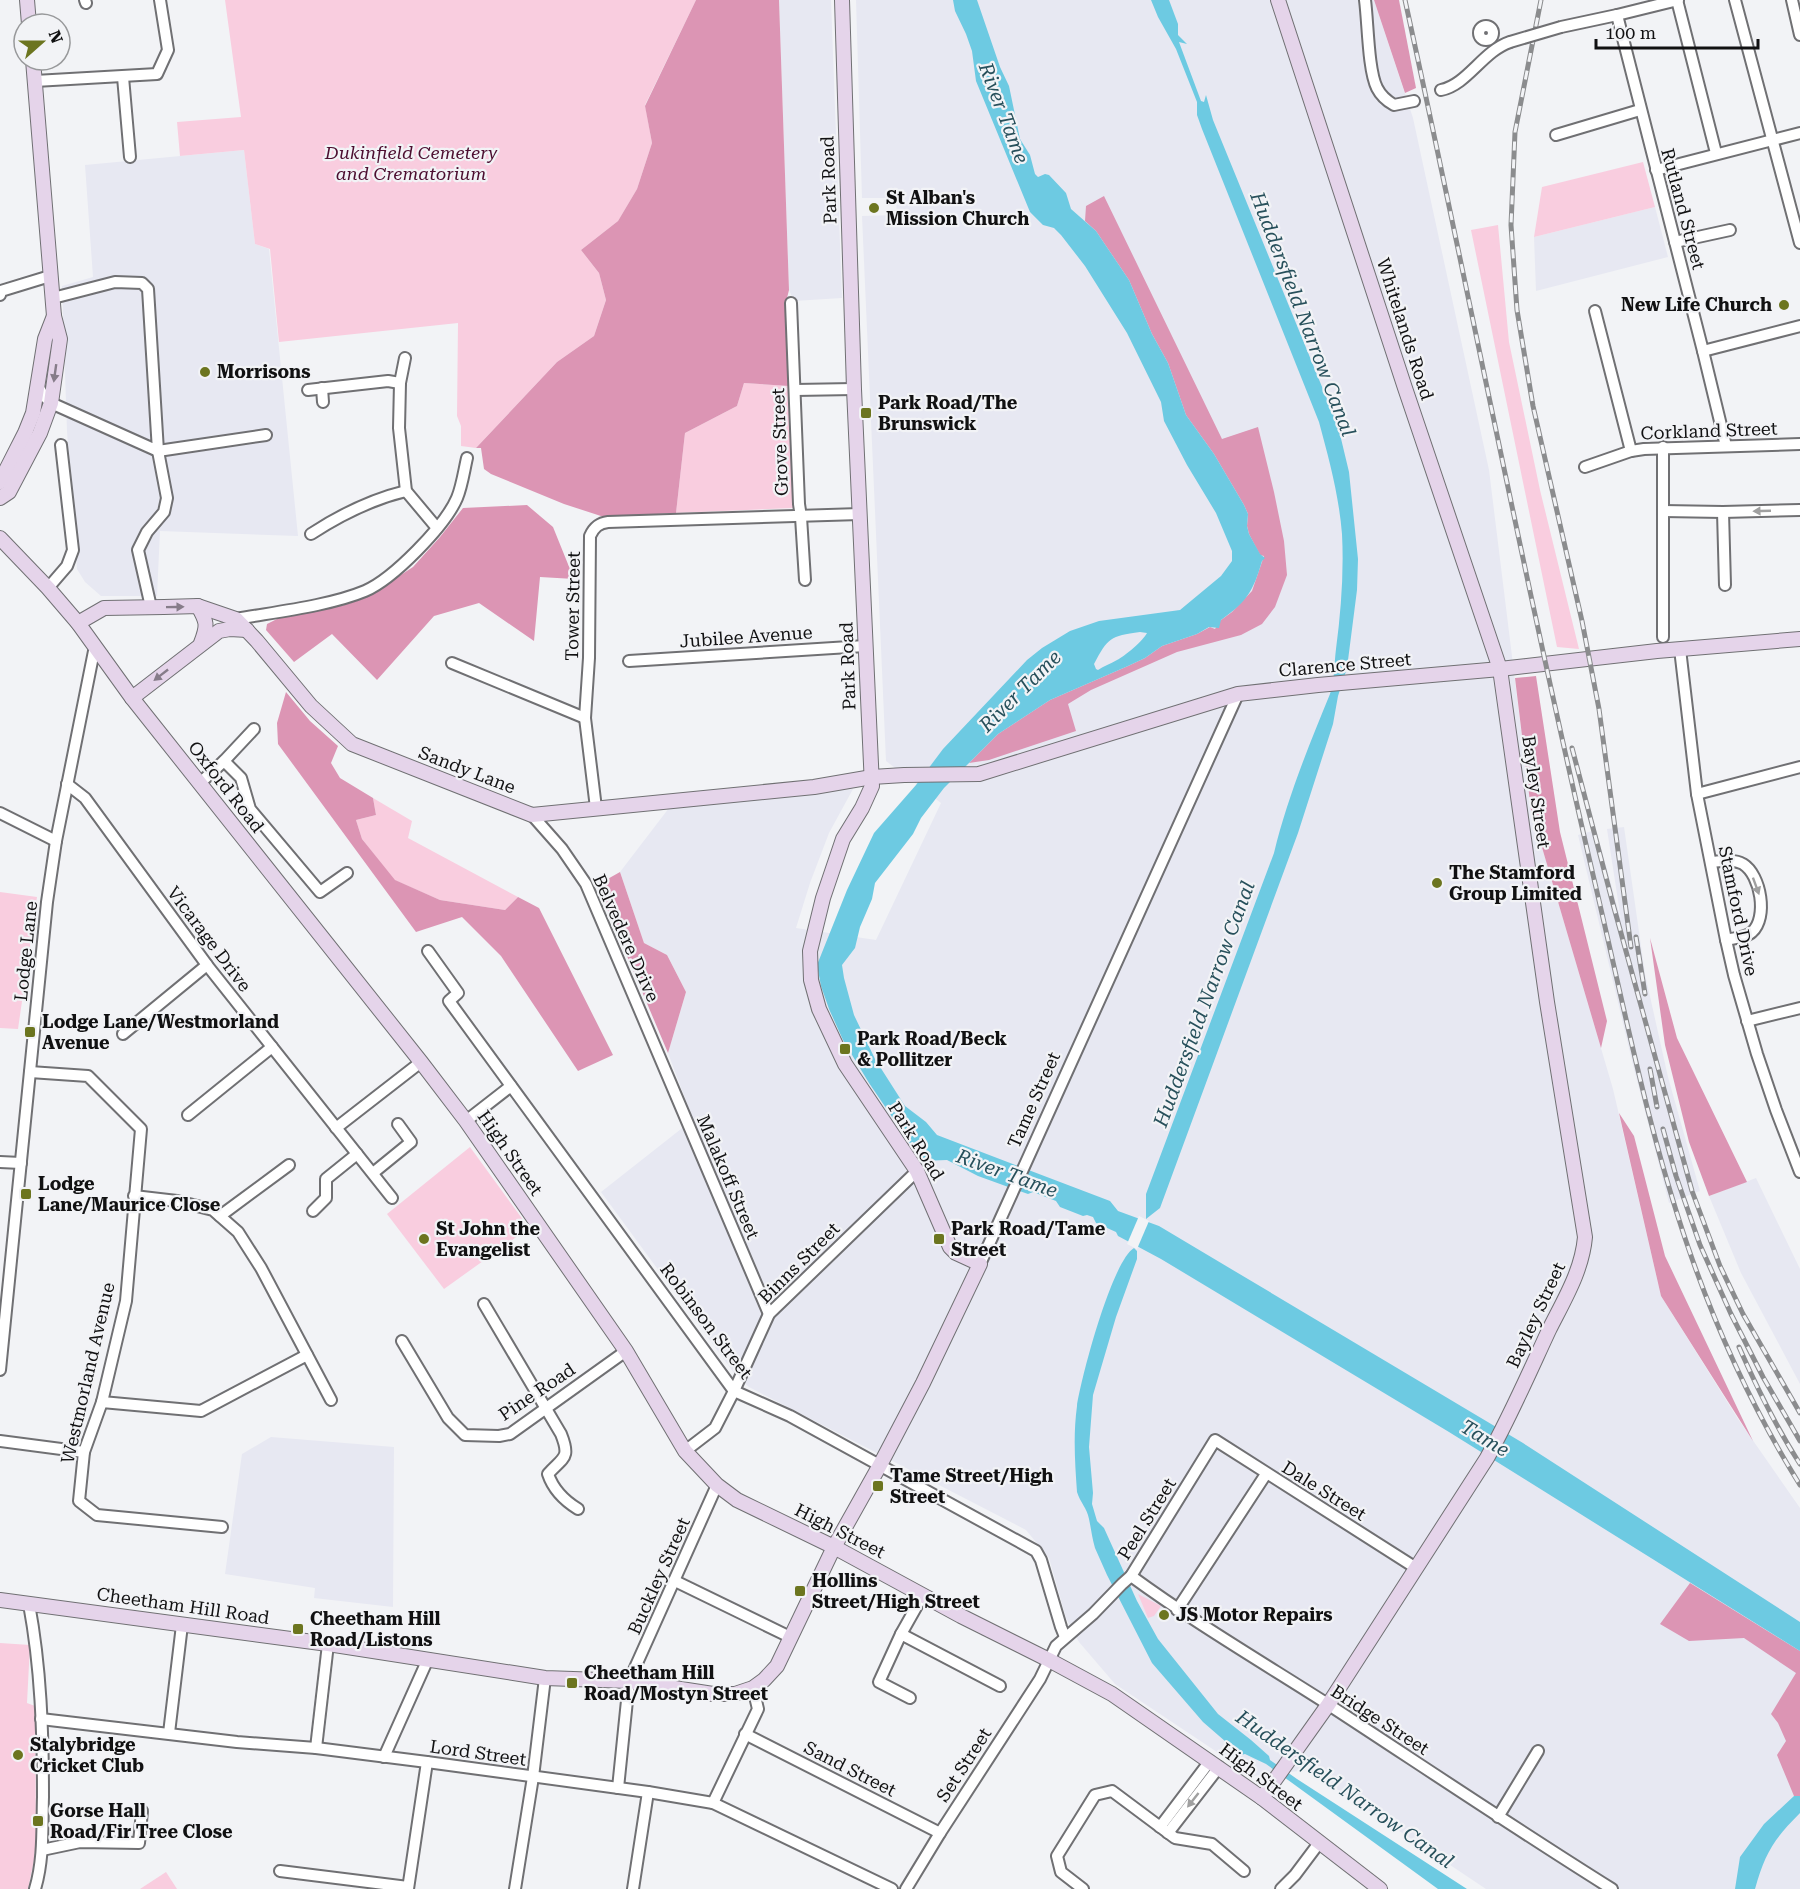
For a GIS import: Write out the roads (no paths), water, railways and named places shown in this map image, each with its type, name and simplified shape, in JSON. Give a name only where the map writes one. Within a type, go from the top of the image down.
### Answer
[{"type":"main road","name":"Park Road","points":[[842,0],[854,389],[872,777],[870,793],[843,839],[836,860],[812,941],[809,969],[819,1009],[845,1064],[917,1171],[950,1247],[956,1253],[980,1264]]},
{"type":"main road","name":"Whitelands Road","points":[[1278,0],[1500,669]]},
{"type":"main road","points":[[0,498],[9,492],[40,433],[51,403],[60,339],[54,316],[50,276],[34,72]]},
{"type":"main road","points":[[0,482],[25,434],[33,413],[45,339],[54,316]]},
{"type":"main road","name":"Oxford Road","points":[[0,538],[78,623],[132,698],[421,1062]]},
{"type":"main road","points":[[198,606],[207,628],[201,644]]},
{"type":"main road","name":"Sandy Lane","points":[[78,623],[104,609],[152,607],[198,606],[236,619],[311,706],[352,744],[532,815],[814,787],[872,777],[904,775]]},
{"type":"main road","points":[[132,698],[219,631],[247,630]]},
{"type":"main road","name":"Clarence Street","points":[[904,775],[979,774],[1238,694],[1800,639]]},
{"type":"main road","name":"Bayley Street","points":[[1263,1798],[1328,1705],[1487,1458],[1505,1426],[1574,1281],[1583,1254],[1585,1237],[1547,1002],[1500,669]]},
{"type":"main road","name":"High Street","points":[[421,1062],[466,1121],[626,1351],[685,1451],[717,1485],[737,1500],[834,1547],[1112,1694],[1263,1798],[1380,1889]]},
{"type":"main road","name":"Tame Street","points":[[753,1688],[777,1666],[834,1547],[923,1383],[980,1264]]},
{"type":"main road","name":"Cheetham Hill Road","points":[[0,1600],[328,1644],[545,1678],[629,1681],[713,1694],[735,1694],[753,1688]]},
{"type":"street","points":[[35,81],[158,75],[168,50],[160,0]]},
{"type":"street","points":[[1365,0],[1372,69],[1378,91],[1394,105],[1414,101]]},
{"type":"street","points":[[1441,90],[1452,88],[1494,43],[1510,42],[1561,27],[1677,0],[1716,153]]},
{"type":"street","points":[[1735,0],[1800,243]]},
{"type":"street","points":[[1792,0],[1800,36]]},
{"type":"street","name":"Rutland Street","points":[[1617,15],[1726,446]]},
{"type":"street","points":[[123,77],[130,157]]},
{"type":"street","points":[[1556,135],[1640,110]]},
{"type":"street","points":[[1656,170],[1800,133]]},
{"type":"street","points":[[1675,242],[1730,230]]},
{"type":"street","points":[[0,295],[2,291],[50,276]]},
{"type":"street","points":[[53,298],[115,282],[142,283],[147,290],[158,451],[167,498],[164,512],[147,532],[138,550],[152,607]]},
{"type":"street","name":"Grove Street","points":[[791,303],[799,504],[805,580]]},
{"type":"street","points":[[1595,311],[1630,451]]},
{"type":"street","points":[[1703,351],[1800,326]]},
{"type":"street","points":[[405,358],[400,383],[399,436],[406,491],[437,528]]},
{"type":"street","points":[[308,390],[388,381],[400,383]]},
{"type":"street","points":[[38,386],[51,403],[158,451],[266,435]]},
{"type":"street","points":[[322,388],[323,402]]},
{"type":"street","points":[[795,390],[854,389]]},
{"type":"street","points":[[48,588],[67,566],[72,550],[61,444]]},
{"type":"street","name":"Corkland Street","points":[[1585,467],[1630,451],[1663,447],[1800,444]]},
{"type":"street","points":[[1663,447],[1663,637]]},
{"type":"street","points":[[236,619],[325,603],[366,591],[404,564],[437,528],[457,498],[467,458]]},
{"type":"street","points":[[312,534],[333,519],[393,494],[406,491]]},
{"type":"street","points":[[1663,511],[1800,510]]},
{"type":"street","points":[[1723,512],[1725,585]]},
{"type":"street","name":"Tower Street","points":[[596,808],[585,718],[589,658],[590,536],[595,528],[599,524],[608,522],[860,514]]},
{"type":"street","name":"Lodge Lane","points":[[0,1370],[47,903],[56,841],[95,646]]},
{"type":"street","name":"Jubilee Avenue","points":[[629,661],[865,646]]},
{"type":"street","name":"Stamford Drive","points":[[1680,649],[1697,794],[1725,940],[1747,1021],[1776,1110],[1800,1172]]},
{"type":"street","points":[[452,663],[585,718]]},
{"type":"street","name":"Tame Street","points":[[980,1264],[1238,694]]},
{"type":"street","points":[[200,783],[254,729]]},
{"type":"street","points":[[224,761],[241,778],[250,809],[320,892],[347,873]]},
{"type":"street","points":[[1697,794],[1800,767]]},
{"type":"street","name":"Vicarage Drive","points":[[67,784],[86,798],[207,965],[393,1198]]},
{"type":"street","points":[[0,813],[56,841]]},
{"type":"street","name":"Belvedere Drive","points":[[532,815],[562,849],[586,884],[657,1052]]},
{"type":"street","points":[[1711,862],[1734,861],[1746,865],[1759,891],[1761,915],[1757,926],[1750,934],[1725,940]]},
{"type":"street","name":"Robinson Street","points":[[428,951],[458,993],[449,1001],[734,1391],[790,1416],[1036,1551],[1041,1560],[1065,1637]]},
{"type":"street","points":[[123,1034],[207,965]]},
{"type":"street","points":[[1747,1021],[1800,1008]]},
{"type":"street","points":[[188,1115],[272,1047]]},
{"type":"street","name":"Malakoff Street","points":[[657,1052],[769,1314]]},
{"type":"street","points":[[336,1128],[421,1062]]},
{"type":"street","name":"Westmorland Avenue","points":[[30,1072],[88,1076],[141,1130],[126,1301],[102,1402],[84,1452],[79,1501],[98,1515],[222,1527]]},
{"type":"street","points":[[466,1121],[511,1086]]},
{"type":"street","points":[[373,1173],[411,1142],[398,1124]]},
{"type":"street","points":[[313,1211],[326,1198],[326,1179],[357,1154]]},
{"type":"street","points":[[0,1162],[21,1163]]},
{"type":"street","points":[[220,1216],[289,1165]]},
{"type":"street","name":"Binns Street","points":[[685,1451],[715,1428],[769,1314],[917,1171]]},
{"type":"street","points":[[134,1196],[177,1201],[213,1210],[238,1232],[261,1268],[331,1400]]},
{"type":"street","points":[[484,1304],[561,1434],[567,1449],[565,1457],[548,1474],[566,1501],[578,1509]]},
{"type":"street","name":"Pine Road","points":[[402,1341],[448,1418],[465,1435],[510,1434],[626,1351]]},
{"type":"street","points":[[102,1402],[201,1411],[307,1355]]},
{"type":"street","name":"Dale Street","points":[[1215,1440],[1416,1568]]},
{"type":"street","name":"Peel Street","points":[[1049,1660],[1056,1646],[1131,1576],[1215,1440]]},
{"type":"street","points":[[0,1441],[84,1452]]},
{"type":"street","points":[[1177,1610],[1266,1473]]},
{"type":"street","name":"Buckley Street","points":[[618,1788],[629,1681],[717,1485]]},
{"type":"street","name":"Bridge Street","points":[[1131,1576],[1177,1610],[1612,1889]]},
{"type":"street","points":[[675,1581],[790,1637]]},
{"type":"street","points":[[910,1698],[879,1682],[901,1634],[923,1595]]},
{"type":"street","points":[[29,1604],[36,1638],[43,1749],[42,1850],[35,1889]]},
{"type":"street","points":[[169,1733],[182,1625]]},
{"type":"street","points":[[901,1634],[1000,1686]]},
{"type":"street","points":[[316,1748],[328,1644]]},
{"type":"street","points":[[384,1757],[428,1659]]},
{"type":"street","name":"Set Street","points":[[906,1889],[1040,1679],[1049,1660]]},
{"type":"street","points":[[515,1889],[533,1777],[545,1678]]},
{"type":"street","points":[[713,1803],[758,1709],[753,1688]]},
{"type":"street","name":"Lord Street","points":[[41,1719],[237,1742],[316,1748],[648,1792],[713,1803],[892,1889]]},
{"type":"street","name":"Sand Street","points":[[745,1734],[940,1833]]},
{"type":"street","points":[[1498,1817],[1538,1751]]},
{"type":"street","points":[[280,1871],[408,1888],[427,1762]]},
{"type":"street","points":[[1164,1830],[1214,1764]]},
{"type":"street","points":[[1083,1889],[1061,1872],[1057,1856],[1095,1795],[1112,1791],[1174,1838],[1212,1844],[1244,1871]]},
{"type":"street","points":[[633,1889],[648,1792]]},
{"type":"street","points":[[42,1850],[80,1842],[139,1844],[142,1811]]},
{"type":"street","points":[[1281,1889],[1295,1875],[1319,1843]]},
{"type":"water","points":[[953,0],[977,0],[1000,67],[1009,86],[1020,139],[1030,155],[1035,174],[1038,177],[1049,175],[1066,193],[1071,209],[1096,231],[1129,280],[1152,334],[1168,363],[1186,415],[1214,454],[1244,505],[1248,514],[1249,534],[1260,554],[1265,558],[1248,595],[1221,620],[1219,628],[1209,627],[1197,634],[1162,646],[1145,658],[1050,700],[998,734],[944,788],[921,818],[913,834],[875,883],[872,899],[860,927],[855,948],[842,965],[854,1015],[875,1059],[905,1106],[926,1122],[937,1135],[1110,1201],[1118,1211],[1159,1226],[1523,1443],[1800,1622],[1800,1651],[1449,1432],[1161,1259],[1118,1236],[1116,1232],[1096,1223],[1093,1217],[1083,1216],[1060,1207],[1056,1201],[1033,1192],[1028,1194],[978,1176],[947,1160],[922,1161],[843,1040],[821,986],[817,965],[847,890],[874,833],[916,785],[943,749],[1027,660],[1042,648],[1070,631],[1099,621],[1180,610],[1221,576],[1232,561],[1232,551],[1216,513],[1164,421],[1161,402],[1127,333],[1085,266],[1061,235],[1054,228],[1043,225],[1030,212],[976,81],[972,51],[955,11]],"holes":[[[1130,633],[1147,633],[1138,644],[1117,660],[1096,669],[1094,664],[1111,640]]]},
{"type":"water","points":[[1151,0],[1169,0],[1178,24],[1178,35],[1187,44],[1179,42],[1201,101],[1204,102],[1206,95],[1213,120],[1338,426],[1349,472],[1358,559],[1357,590],[1347,668],[1338,696],[1333,724],[1298,833],[1160,1208],[1146,1219],[1146,1194],[1274,853],[1306,752],[1330,694],[1334,677],[1343,563],[1339,506],[1319,422],[1202,129],[1197,115],[1197,102],[1176,49]]},
{"type":"water","points":[[1134,1248],[1137,1251],[1137,1259],[1116,1317],[1093,1395],[1089,1447],[1092,1504],[1097,1521],[1104,1528],[1137,1601],[1158,1639],[1218,1714],[1251,1740],[1269,1756],[1270,1760],[1467,1889],[1438,1889],[1266,1764],[1245,1754],[1241,1755],[1203,1722],[1152,1663],[1095,1548],[1088,1515],[1077,1492],[1075,1460],[1077,1406],[1084,1371],[1107,1296],[1125,1257]]},
{"type":"water","points":[[1794,1796],[1800,1796],[1800,1813],[1772,1847],[1755,1889],[1735,1889],[1740,1857],[1764,1824]]},
{"type":"railway","points":[[1405,0],[1569,769],[1636,1064],[1660,1156],[1688,1247],[1724,1339],[1767,1428],[1800,1485]]},
{"type":"railway","points":[[1541,0],[1515,132],[1511,225],[1517,310],[1533,406],[1582,621],[1599,709],[1631,947]]},
{"type":"railway","points":[[1572,748],[1692,1191],[1720,1266],[1743,1314],[1800,1413]]},
{"type":"railway","points":[[1636,937],[1645,994]]},
{"type":"railway","points":[[1650,1069],[1657,1107]]},
{"type":"railway","points":[[1663,1129],[1676,1176],[1700,1245],[1763,1377],[1800,1441]]},
{"type":"railway","points":[[1739,1347],[1767,1407],[1800,1464]]},
{"type":"place","name":"St Alban's Mission Church","points":[[874,208]]},
{"type":"place","name":"New Life Church","points":[[1784,305]]},
{"type":"place","name":"Morrisons","points":[[205,372]]},
{"type":"place","name":"Park Road/The Brunswick","points":[[866,413]]},
{"type":"place","name":"The Stamford Group Limited","points":[[1437,883]]},
{"type":"place","name":"Lodge Lane/Westmorland Avenue","points":[[30,1032]]},
{"type":"place","name":"Park Road/Beck & Pollitzer","points":[[845,1049]]},
{"type":"place","name":"Lodge Lane/Maurice Close","points":[[26,1194]]},
{"type":"place","name":"St John the Evangelist","points":[[424,1239]]},
{"type":"place","name":"Park Road/Tame Street","points":[[939,1239]]},
{"type":"place","name":"Tame Street/High Street","points":[[878,1486]]},
{"type":"place","name":"Hollins Street/High Street","points":[[800,1591]]},
{"type":"place","name":"JS Motor Repairs","points":[[1164,1615]]},
{"type":"place","name":"Cheetham Hill Road/Listons","points":[[298,1629]]},
{"type":"place","name":"Cheetham Hill Road/Mostyn Street","points":[[572,1683]]},
{"type":"place","name":"Stalybridge Cricket Club","points":[[18,1755]]},
{"type":"place","name":"Gorse Hall Road/Fir Tree Close","points":[[38,1821]]},
{"type":"water label","name":"River Tame","points":[[1004,113]]},
{"type":"water label","name":"Huddersfield Narrow Canal","points":[[1303,314]]},
{"type":"water label","name":"River Tame","points":[[1020,691]]},
{"type":"water label","name":"Huddersfield Narrow Canal","points":[[1204,1004]]},
{"type":"water label","name":"River Tame","points":[[1007,1173]]},
{"type":"water label","name":"Tame","points":[[1485,1438]]},
{"type":"water label","name":"Huddersfield Narrow Canal","points":[[1345,1789]]},
{"type":"park label","name":"Dukinfield Cemetery and Crematorium","points":[[411,163]]}]
